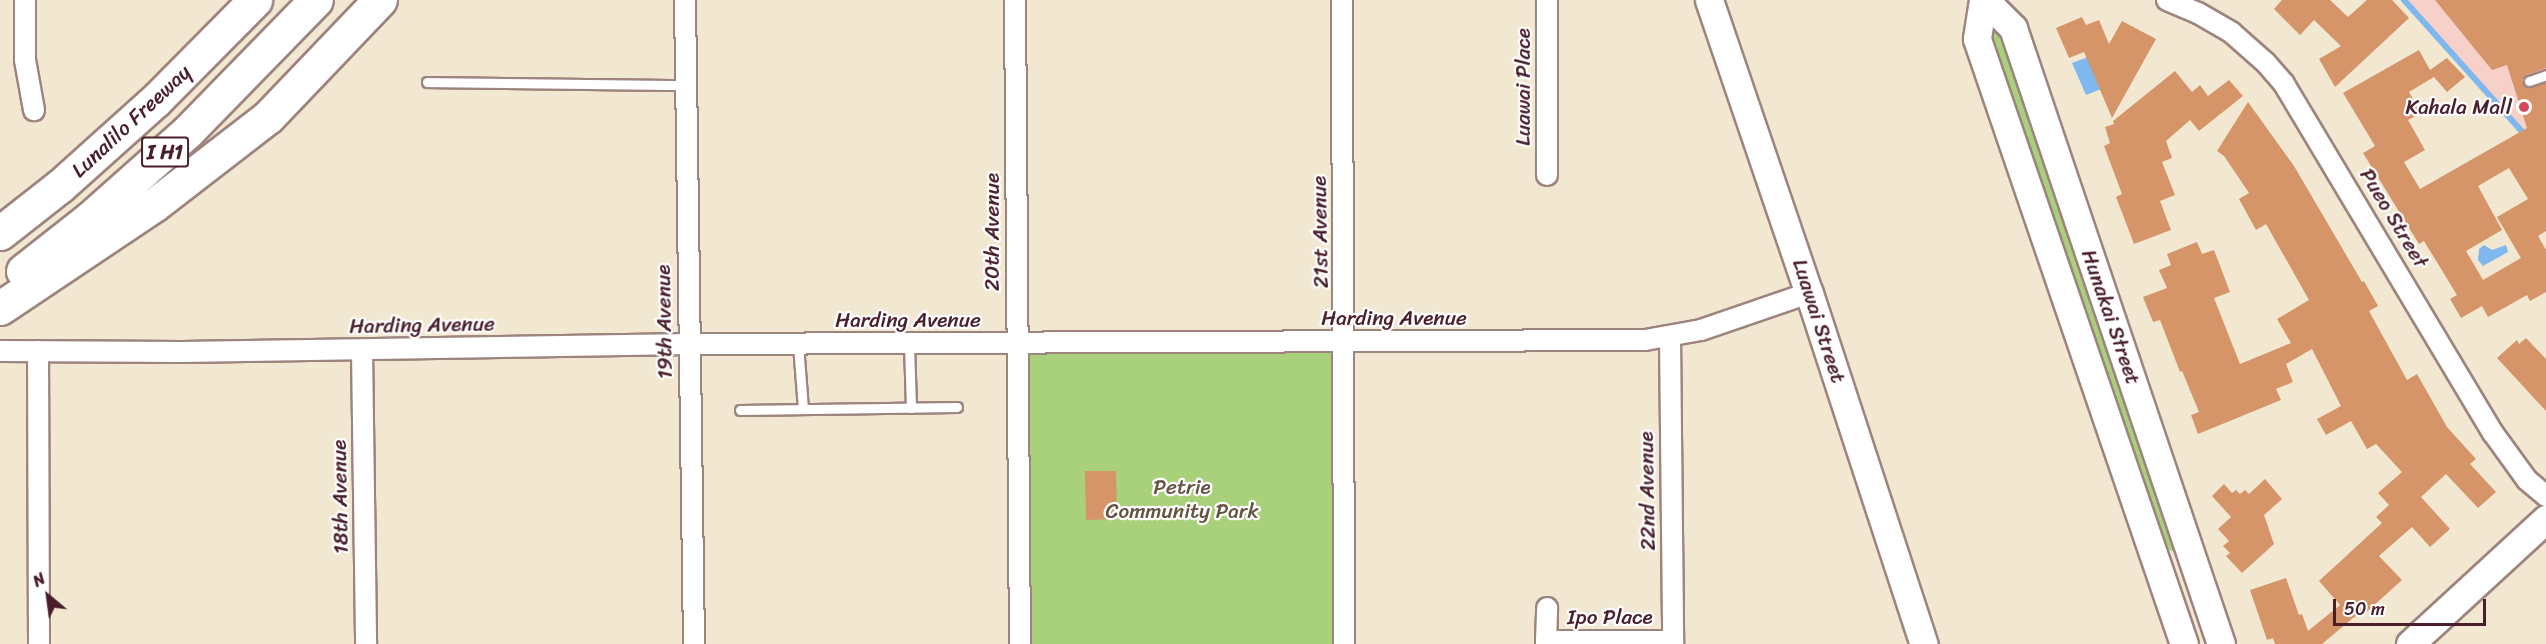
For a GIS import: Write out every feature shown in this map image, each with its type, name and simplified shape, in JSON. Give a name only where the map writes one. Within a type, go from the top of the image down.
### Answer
[{"type":"highway","name":"Lunalilo Freeway","points":[[0,233],[60,186],[124,129],[203,54],[255,0]]},
{"type":"highway","name":"Lunalilo Freeway","points":[[0,288],[89,219],[171,145],[235,84],[316,0]]},
{"type":"highway","points":[[0,308],[154,205],[268,117],[380,0]]},
{"type":"street","points":[[25,0],[26,60],[34,110]]},
{"type":"street","name":"19th Avenue","points":[[685,0],[694,644]]},
{"type":"street","name":"20th Avenue","points":[[1015,0],[1020,644]]},
{"type":"street","name":"21st Avenue","points":[[1342,0],[1345,342],[1344,644]]},
{"type":"street","name":"Luawai Place","points":[[1547,0],[1547,175]]},
{"type":"street","name":"Luawai Street","points":[[1709,0],[1809,293],[1924,644]]},
{"type":"street","name":"Hunakai Street","points":[[1984,0],[1977,39],[2184,644]]},
{"type":"street","name":"Hunakai Street","points":[[1984,0],[2013,28],[2221,644]]},
{"type":"street","name":"Pueo Street","points":[[2167,0],[2198,13],[2232,33],[2266,63],[2284,84],[2493,433],[2527,480],[2546,496]]},
{"type":"street","name":"Harding Avenue","points":[[0,351],[362,350],[689,344],[1645,340],[1701,330],[1809,293]]},
{"type":"street","name":"22nd Avenue","points":[[1670,337],[1673,643]]},
{"type":"street","name":"18th Avenue","points":[[362,350],[366,644]]},
{"type":"street","points":[[38,351],[39,644]]},
{"type":"street","points":[[2410,644],[2546,519]]},
{"type":"street","name":"Ipo Place","points":[[1547,608],[1546,642],[1673,643]]},
{"type":"lane","points":[[2529,81],[2546,75]]},
{"type":"lane","points":[[427,82],[686,85]]},
{"type":"lane","points":[[798,344],[802,409]]},
{"type":"lane","points":[[909,344],[911,408]]},
{"type":"lane","points":[[740,410],[957,407]]},
{"type":"shaded area","name":"Kahala Mall","points":[[2404,0],[2546,0],[2546,159],[2456,56]]},
{"type":"green space","points":[[1999,27],[2182,556],[2170,550],[2158,532],[1991,39],[1993,29]]},
{"type":"green space","name":"Petrie Community Park","points":[[1027,353],[1335,353],[1333,644],[1031,644]]},
{"type":"water","points":[[2088,57],[2101,89],[2086,95],[2072,63]]},
{"type":"water","points":[[2484,245],[2492,250],[2506,245],[2508,252],[2483,266],[2478,260],[2479,249]]},
{"type":"building","points":[[2282,0],[2330,0],[2348,17],[2367,0],[2392,0],[2409,18],[2335,87],[2319,59],[2341,46],[2314,20],[2300,35],[2274,9]]},
{"type":"building","points":[[2435,0],[2546,0],[2546,68],[2526,75],[2522,80],[2528,88],[2546,82],[2546,231],[2538,236],[2546,250],[2546,292],[2530,301],[2527,295],[2488,317],[2482,306],[2461,318],[2450,299],[2457,295],[2424,241],[2419,244],[2363,153],[2375,146],[2343,93],[2419,50],[2430,70],[2447,58],[2465,77],[2447,92],[2434,77],[2409,92],[2421,113],[2408,120],[2425,150],[2404,162],[2420,189],[2527,128],[2507,65],[2492,70]],"holes":[[[2509,168],[2528,199],[2497,217],[2521,258],[2483,280],[2466,251],[2502,230],[2478,186]]]},
{"type":"building","points":[[2082,17],[2086,25],[2099,20],[2109,44],[2122,21],[2156,39],[2112,118],[2084,52],[2069,58],[2056,28]]},
{"type":"building","points":[[2175,71],[2192,92],[2200,85],[2208,96],[2229,80],[2243,96],[2199,131],[2190,120],[2166,141],[2172,158],[2162,162],[2175,195],[2160,201],[2171,230],[2134,244],[2116,197],[2122,194],[2104,146],[2110,143],[2105,127],[2114,124],[2113,121]]},
{"type":"building","points":[[2248,102],[2294,166],[2362,282],[2364,281],[2378,306],[2369,311],[2407,380],[2417,374],[2447,427],[2476,459],[2470,464],[2496,492],[2478,508],[2446,474],[2421,497],[2450,529],[2430,547],[2412,527],[2379,556],[2402,580],[2361,617],[2358,615],[2353,618],[2322,644],[2275,644],[2273,638],[2267,640],[2250,590],[2286,578],[2299,615],[2302,614],[2308,631],[2340,605],[2319,581],[2382,523],[2376,517],[2389,505],[2378,493],[2402,472],[2376,444],[2367,449],[2351,421],[2326,435],[2317,419],[2341,406],[2312,349],[2286,364],[2293,382],[2276,389],[2281,400],[2198,434],[2191,415],[2199,412],[2182,371],[2180,372],[2160,320],[2153,322],[2143,297],[2167,288],[2159,270],[2171,265],[2167,254],[2197,242],[2202,254],[2214,250],[2230,292],[2214,298],[2240,364],[2291,343],[2277,319],[2309,300],[2266,224],[2256,230],[2239,199],[2249,193],[2224,156],[2217,151]]},
{"type":"building","points":[[2526,338],[2546,359],[2546,411],[2497,358],[2517,340],[2519,344]]},
{"type":"building","points":[[1085,471],[1116,471],[1117,519],[1086,520]]},
{"type":"building","points":[[2265,479],[2282,499],[2264,515],[2274,544],[2242,573],[2226,556],[2230,553],[2223,546],[2229,541],[2218,529],[2231,517],[2212,496],[2224,484],[2232,493],[2236,490],[2240,494],[2245,490],[2249,494]]},
{"type":"waterway","points":[[2404,0],[2526,136]]},
{"type":"place","name":"Kahala Mall","points":[[2524,107]]}]
